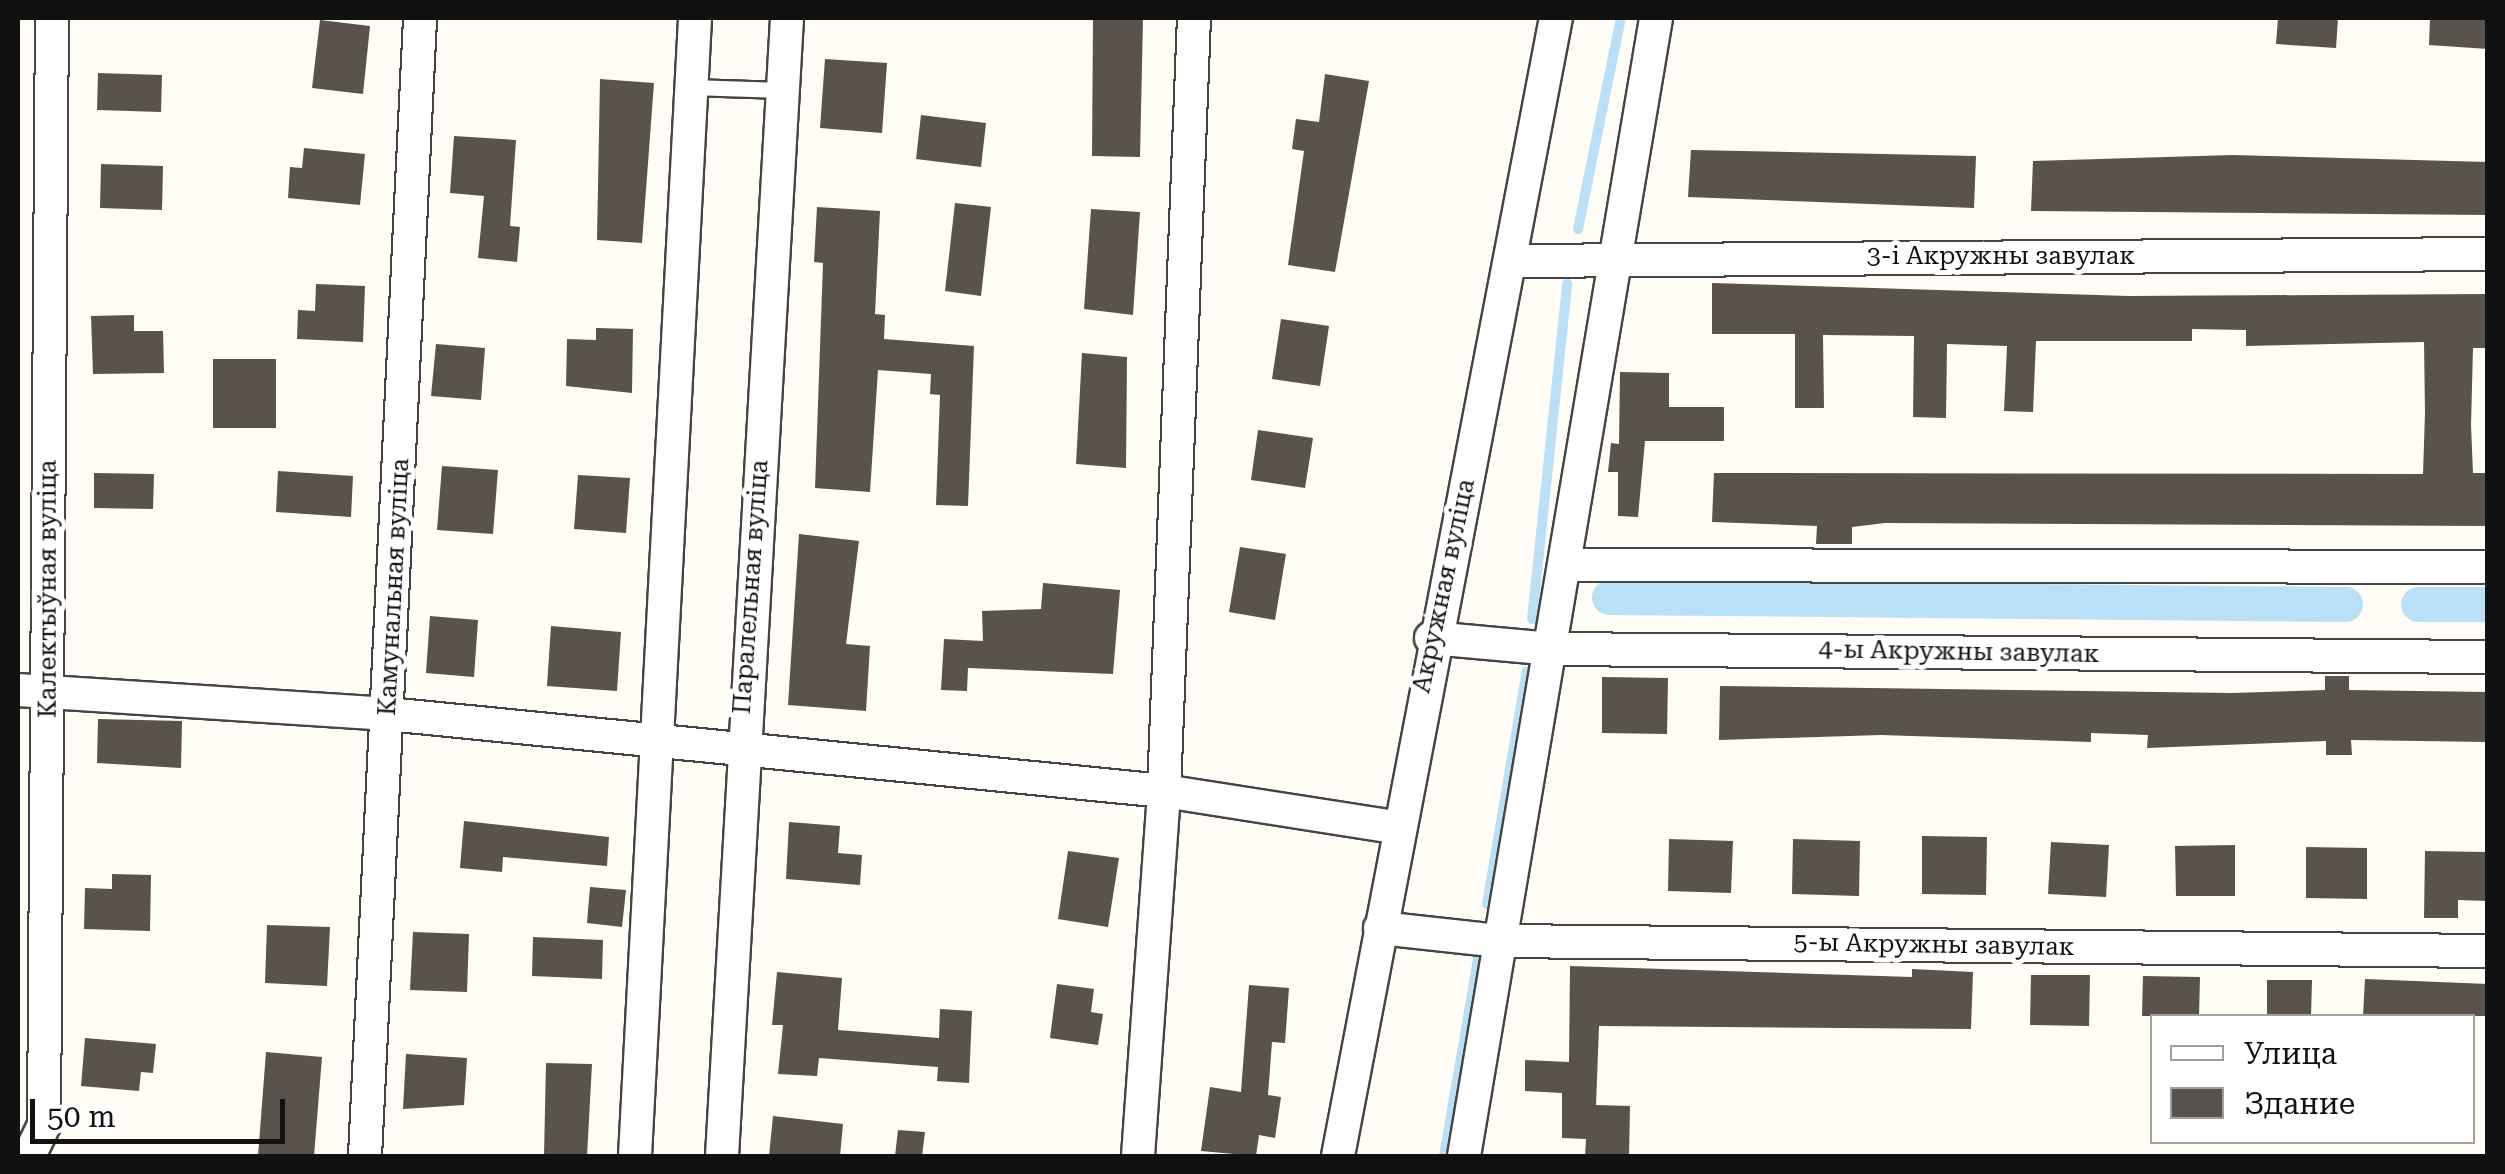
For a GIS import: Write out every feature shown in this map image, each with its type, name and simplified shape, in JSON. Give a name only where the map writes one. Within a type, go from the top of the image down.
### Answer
[{"type":"street","name":"Калектыўная вуліца","points":[[29,1156],[44,1125],[32,690],[52,18]]},
{"type":"street","name":"Камунальная вуліца","points":[[365,1156],[420,18]]},
{"type":"street","points":[[635,1156],[695,18]]},
{"type":"street","name":"Паралельная вуліца","points":[[722,1156],[740,753],[787,18]]},
{"type":"street","points":[[1138,1156],[1164,791],[1194,18]]},
{"type":"street","name":"Акружная вуліца","points":[[1338,1156],[1395,827],[1515,260],[1556,18]]},
{"type":"street","points":[[1464,1156],[1569,565],[1609,264],[1656,18]]},
{"type":"street","name":"3-і Акружны завулак","points":[[1515,260],[1609,264],[2488,254]]},
{"type":"street","points":[[1569,565],[2488,567]]},
{"type":"street","name":"4-ы Акружны завулак","points":[[1432,638],[1552,649],[2488,657]]},
{"type":"street","points":[[32,690],[388,714],[740,753],[1164,791],[1395,827]]},
{"type":"street","name":"5-ы Акружны завулак","points":[[1380,928],[1500,941],[2488,951]]},
{"type":"lane","points":[[691,88],[782,90]]},
{"type":"building","points":[[1093,18],[1143,18],[1140,157],[1092,156]]},
{"type":"building","points":[[2278,18],[2338,18],[2336,48],[2276,44]]},
{"type":"building","points":[[2430,18],[2488,18],[2488,49],[2429,45]]},
{"type":"building","points":[[320,20],[370,26],[363,94],[312,88]]},
{"type":"building","points":[[825,59],[887,63],[882,133],[820,128]]},
{"type":"building","points":[[98,73],[162,75],[161,112],[97,110]]},
{"type":"building","points":[[1325,74],[1369,81],[1335,272],[1288,265],[1304,151],[1292,149],[1296,119],[1319,122]]},
{"type":"building","points":[[600,79],[654,83],[642,243],[597,240]]},
{"type":"building","points":[[921,115],[986,123],[981,167],[916,159]]},
{"type":"building","points":[[454,136],[516,140],[510,226],[520,227],[517,262],[478,258],[484,196],[450,193]]},
{"type":"building","points":[[304,148],[365,154],[360,205],[288,198],[290,167],[302,168]]},
{"type":"building","points":[[1691,150],[1976,156],[1974,208],[1688,197]]},
{"type":"building","points":[[2232,155],[2488,162],[2488,215],[2031,211],[2033,161]]},
{"type":"building","points":[[101,164],[163,166],[162,210],[100,208]]},
{"type":"building","points":[[955,203],[991,207],[981,296],[945,291]]},
{"type":"building","points":[[817,207],[880,211],[875,314],[885,315],[884,339],[974,346],[968,506],[936,505],[940,395],[930,394],[931,374],[878,370],[870,492],[815,488],[823,263],[814,262]]},
{"type":"building","points":[[1091,209],[1140,212],[1133,315],[1084,309]]},
{"type":"building","points":[[1712,283],[2129,296],[2488,294],[2488,348],[2473,348],[2471,425],[2473,473],[2488,473],[2488,526],[1885,523],[1852,527],[1852,544],[1816,544],[1817,526],[1712,522],[1714,473],[2423,474],[2425,413],[2424,342],[2246,346],[2246,330],[2192,329],[2192,341],[2036,341],[2033,412],[2004,411],[2007,346],[1947,344],[1946,418],[1913,417],[1914,336],[1823,335],[1824,408],[1795,408],[1795,334],[1712,334]]},
{"type":"building","points":[[316,284],[365,286],[363,342],[297,339],[298,310],[315,311]]},
{"type":"building","points":[[134,315],[134,331],[163,331],[164,373],[93,374],[91,316]]},
{"type":"building","points":[[1281,319],[1329,326],[1320,386],[1272,379]]},
{"type":"building","points":[[596,328],[633,329],[632,393],[566,386],[567,339],[596,340]]},
{"type":"building","points":[[436,344],[485,348],[481,400],[431,396]]},
{"type":"building","points":[[1082,353],[1127,357],[1126,468],[1076,464]]},
{"type":"building","points":[[213,359],[276,359],[276,428],[213,428]]},
{"type":"building","points":[[1620,372],[1669,373],[1669,407],[1724,407],[1724,441],[1645,441],[1638,517],[1618,516],[1618,472],[1608,472],[1611,443],[1619,444]]},
{"type":"building","points":[[1258,430],[1313,438],[1305,488],[1251,480]]},
{"type":"building","points":[[442,466],[498,470],[493,534],[437,530]]},
{"type":"building","points":[[278,471],[353,476],[351,517],[276,512]]},
{"type":"building","points":[[94,473],[154,474],[153,509],[94,508]]},
{"type":"building","points":[[578,475],[630,478],[626,533],[574,529]]},
{"type":"building","points":[[799,534],[859,541],[846,644],[870,646],[866,711],[788,705]]},
{"type":"building","points":[[1240,547],[1286,554],[1275,620],[1229,612]]},
{"type":"building","points":[[1043,583],[1120,590],[1113,674],[968,668],[967,691],[941,690],[944,639],[983,641],[982,611],[1041,609]]},
{"type":"building","points":[[430,616],[478,620],[474,677],[426,673]]},
{"type":"building","points":[[551,626],[621,632],[617,691],[547,686]]},
{"type":"building","points":[[2325,676],[2349,676],[2349,690],[2488,692],[2488,742],[2351,740],[2352,755],[2326,755],[2326,741],[2147,748],[2148,735],[2091,733],[2091,742],[1881,735],[1719,740],[1720,686],[2232,693],[2325,690]]},
{"type":"building","points":[[1602,677],[1668,678],[1667,734],[1602,733]]},
{"type":"building","points":[[98,719],[182,721],[181,768],[97,763]]},
{"type":"building","points":[[464,821],[609,837],[607,866],[503,857],[502,872],[460,868]]},
{"type":"building","points":[[789,822],[840,826],[838,853],[862,855],[860,885],[786,879]]},
{"type":"building","points":[[1922,836],[1987,837],[1986,895],[1922,894]]},
{"type":"building","points":[[1669,839],[1733,841],[1731,893],[1668,891]]},
{"type":"building","points":[[1793,839],[1860,841],[1859,896],[1792,894]]},
{"type":"building","points":[[2051,842],[2109,845],[2106,897],[2048,894]]},
{"type":"building","points":[[2235,845],[2235,896],[2176,896],[2175,846]]},
{"type":"building","points":[[2306,847],[2367,848],[2367,899],[2306,898]]},
{"type":"building","points":[[1068,851],[1119,858],[1108,927],[1058,919]]},
{"type":"building","points":[[2425,851],[2488,852],[2488,901],[2458,900],[2458,918],[2424,918]]},
{"type":"building","points":[[112,874],[151,875],[150,931],[84,929],[85,888],[112,889]]},
{"type":"building","points":[[590,887],[626,890],[622,927],[587,923]]},
{"type":"building","points":[[267,925],[330,927],[327,986],[265,983]]},
{"type":"building","points":[[413,932],[469,934],[467,992],[410,990]]},
{"type":"building","points":[[533,937],[603,940],[602,979],[532,976]]},
{"type":"building","points":[[1570,966],[1912,977],[1912,969],[1973,972],[1971,1029],[1599,1026],[1596,1105],[1630,1106],[1629,1156],[1585,1156],[1586,1139],[1562,1138],[1562,1093],[1525,1091],[1525,1060],[1569,1062]]},
{"type":"building","points":[[777,972],[842,978],[838,1030],[939,1038],[940,1009],[972,1011],[969,1083],[937,1081],[938,1067],[819,1058],[817,1076],[778,1074],[783,1025],[772,1025]]},
{"type":"building","points":[[2031,975],[2090,975],[2089,1026],[2030,1025]]},
{"type":"building","points":[[2143,976],[2200,977],[2199,1014],[2142,1016]]},
{"type":"building","points":[[2365,979],[2488,984],[2488,1016],[2363,1014]]},
{"type":"building","points":[[2267,980],[2312,980],[2311,1014],[2267,1014]]},
{"type":"building","points":[[1057,984],[1094,989],[1091,1012],[1103,1014],[1098,1045],[1050,1038]]},
{"type":"building","points":[[1249,985],[1289,988],[1285,1043],[1272,1042],[1268,1095],[1281,1097],[1275,1138],[1259,1135],[1256,1156],[1201,1151],[1210,1087],[1241,1092]]},
{"type":"building","points":[[85,1038],[156,1044],[153,1073],[141,1072],[139,1091],[81,1086]]},
{"type":"building","points":[[266,1052],[322,1057],[314,1156],[258,1156]]},
{"type":"building","points":[[406,1054],[467,1058],[464,1105],[403,1109]]},
{"type":"building","points":[[546,1063],[592,1064],[587,1156],[544,1156]]},
{"type":"building","points":[[773,1116],[843,1124],[840,1156],[769,1156]]},
{"type":"building","points":[[898,1130],[925,1132],[922,1156],[895,1156]]},
{"type":"waterway","points":[[1578,229],[1621,18]]},
{"type":"waterway","points":[[1532,619],[1567,284]]},
{"type":"waterway","points":[[1609,597],[2345,604]]},
{"type":"waterway","points":[[2418,604],[2488,604]]},
{"type":"waterway","points":[[1487,904],[1527,671]]},
{"type":"waterway","points":[[1444,1156],[1478,959]]}]
